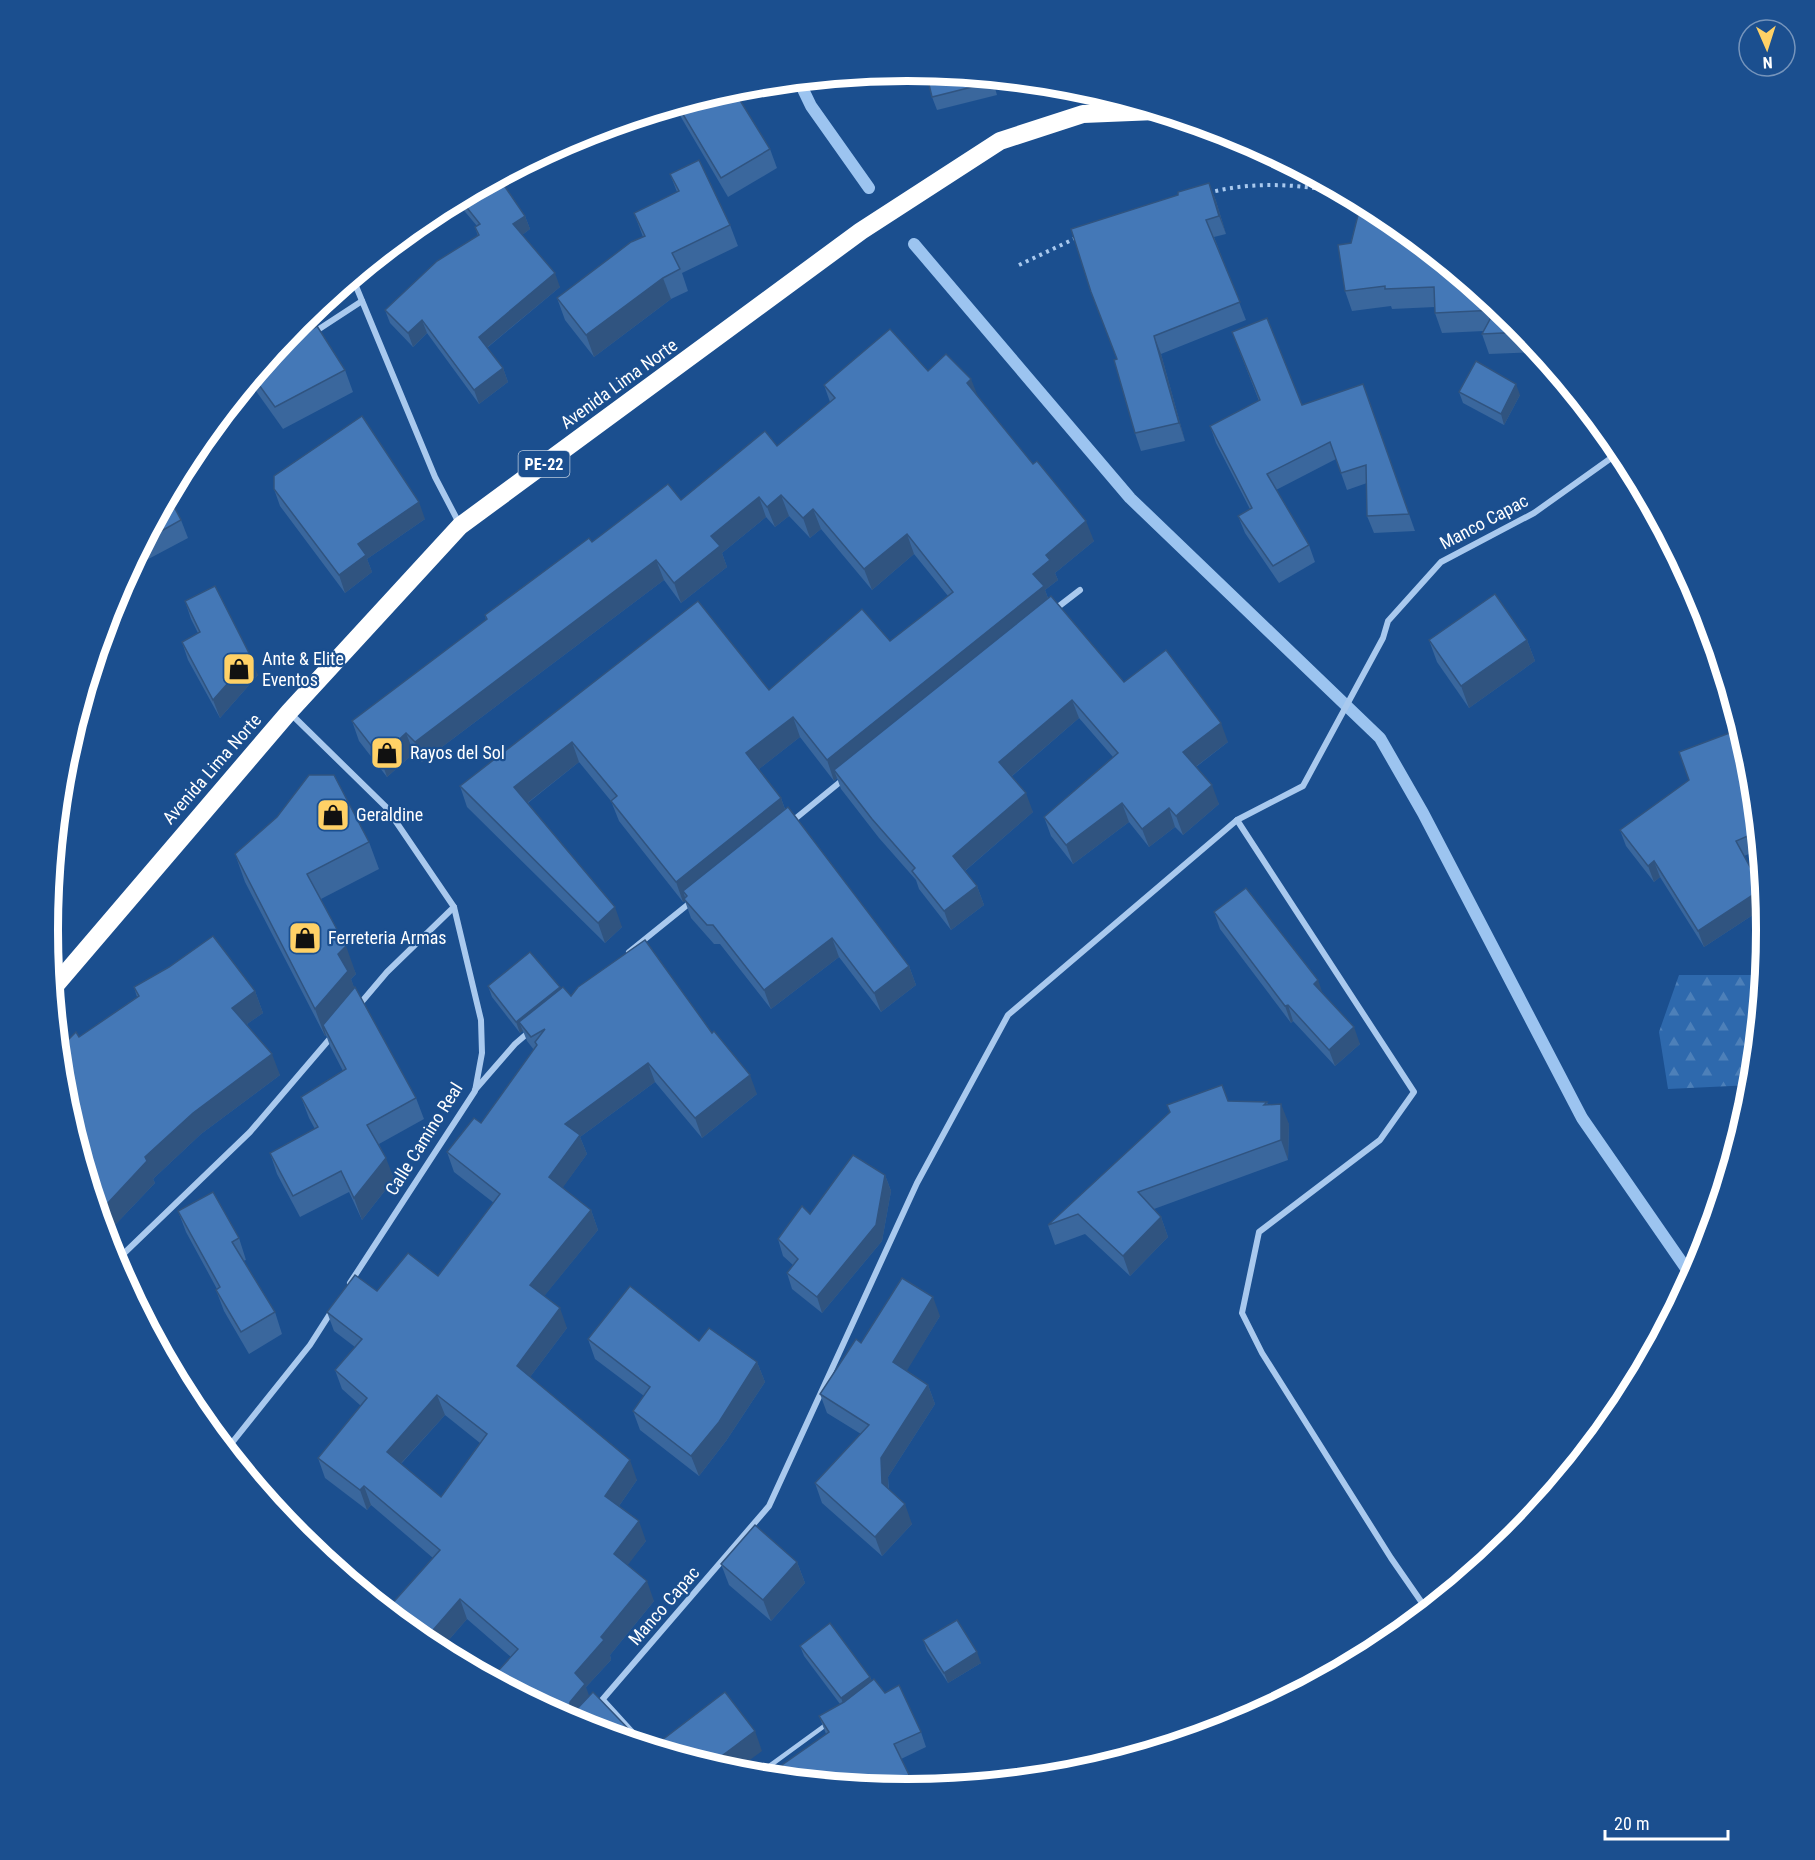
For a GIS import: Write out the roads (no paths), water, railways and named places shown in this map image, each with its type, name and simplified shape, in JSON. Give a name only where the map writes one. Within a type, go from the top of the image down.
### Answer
[{"type":"highway","name":"Avenida Lima Norte","points":[[60,980],[289,712],[460,526],[861,231],[1000,141],[1083,114],[1133,112]]},
{"type":"street","points":[[355,286],[435,477],[460,526]]},
{"type":"street","points":[[304,339],[362,301]]},
{"type":"street","name":"Manco Capac","points":[[588,1716],[769,1506],[917,1183],[1008,1015],[1237,820],[1303,786],[1383,638],[1388,621],[1441,562],[1534,513],[1612,457]]},
{"type":"street","points":[[1052,613],[1080,590]]},
{"type":"street","name":"Calle Camino Real","points":[[289,712],[386,807],[454,907],[481,1020],[482,1053],[475,1091],[348,1286]]},
{"type":"street","points":[[783,828],[848,776]]},
{"type":"street","points":[[1237,820],[1414,1092],[1380,1140],[1259,1232],[1242,1313],[1262,1353],[1391,1558],[1423,1605]]},
{"type":"street","points":[[626,955],[700,895]]},
{"type":"street","points":[[357,1007],[387,972],[454,907]]},
{"type":"street","points":[[123,1254],[250,1132],[342,1025]]},
{"type":"street","points":[[475,1091],[515,1044],[533,1029]]},
{"type":"street","points":[[231,1443],[310,1345],[335,1306]]},
{"type":"street","points":[[603,1700],[633,1733]]},
{"type":"lane","points":[[768,1767],[830,1722]]},
{"type":"waterway","points":[[802,88],[811,106],[869,188]]},
{"type":"waterway","points":[[914,244],[1130,498],[1380,738],[1423,813],[1582,1118],[1686,1268]]},
{"type":"place","name":"Ante & Elite Eventos","points":[[239,669]]},
{"type":"place","name":"Rayos del Sol","points":[[387,753]]},
{"type":"place","name":"Geraldine","points":[[333,815]]},
{"type":"place","name":"Ferreteria Armas","points":[[305,938]]}]
